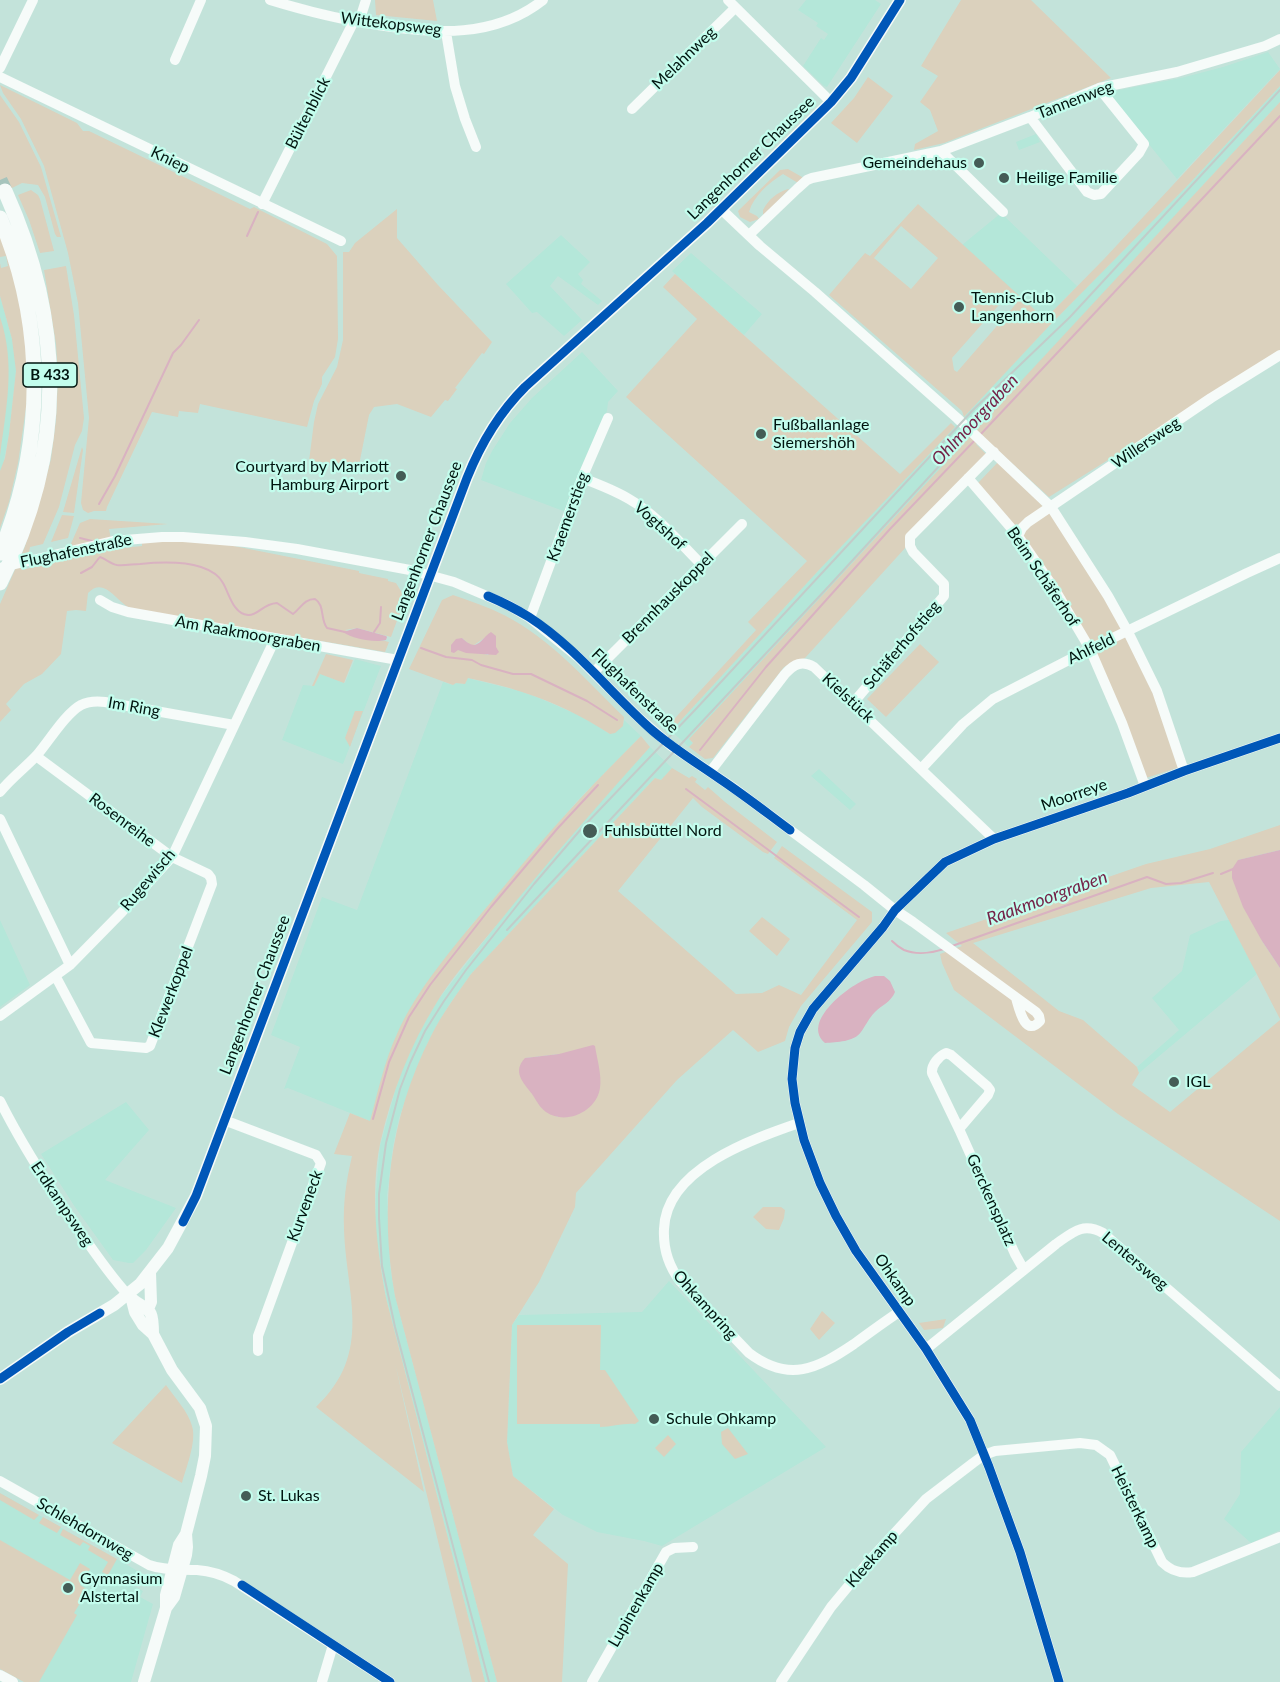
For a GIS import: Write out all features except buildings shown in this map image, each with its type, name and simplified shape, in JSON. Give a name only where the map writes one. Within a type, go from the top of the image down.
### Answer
[{"type":"highway","name":"B 433","points":[[0,583],[21,535],[38,484],[47,438],[50,400],[49,355],[42,302],[23,232],[5,191]]},
{"type":"highway","name":"B 433","points":[[0,218],[13,252],[25,295],[32,340],[34,377],[33,427],[25,476],[13,519],[0,553]]},
{"type":"main road","name":"Langenhorner Chaussee","points":[[0,1379],[68,1332],[130,1298],[168,1248],[183,1222],[196,1196],[474,459],[488,432],[525,387],[721,209],[831,102],[857,69],[900,0]]},
{"type":"main road","name":"Erdkampsweg","points":[[148,1309],[151,1302],[150,1273]]},
{"type":"main road","name":"Erdkampsweg","points":[[130,1298],[148,1309],[153,1320],[153,1334]]},
{"type":"main road","name":"Erdkampsweg","points":[[130,1298],[143,1325],[153,1334],[172,1370],[200,1408],[206,1426],[201,1476],[186,1534],[179,1545],[177,1570],[166,1595],[166,1608],[144,1682]]},
{"type":"street","points":[[0,68],[33,0]]},
{"type":"street","points":[[175,60],[201,0]]},
{"type":"street","name":"Wittekopsweg","points":[[270,0],[356,22],[446,32],[468,30],[509,20],[528,11],[543,0]]},
{"type":"street","name":"Bültenblick","points":[[262,204],[366,0]]},
{"type":"street","points":[[731,4],[831,102]]},
{"type":"street","name":"Melahnweg","points":[[632,109],[731,4]]},
{"type":"street","points":[[446,32],[455,86],[476,147]]},
{"type":"street","name":"Tannenweg","points":[[748,235],[812,178],[941,151],[1099,88],[1186,69],[1265,46],[1280,39]]},
{"type":"street","name":"Kniep","points":[[0,77],[341,241]]},
{"type":"street","points":[[1030,117],[1087,192],[1094,195],[1101,194],[1139,153],[1143,144],[1099,88]]},
{"type":"street","points":[[941,151],[1003,212]]},
{"type":"street","points":[[721,209],[957,418],[1051,507],[1108,596],[1128,632],[1156,691],[1185,771]]},
{"type":"street","name":"Willersweg","points":[[1018,536],[1028,522],[1280,355]]},
{"type":"street","name":"Kraemerstieg","points":[[530,618],[582,478],[608,418]]},
{"type":"street","points":[[968,478],[994,452]]},
{"type":"street","name":"Vogtshof","points":[[582,478],[609,489],[641,507],[702,565]]},
{"type":"street","name":"Beim Schäferhof","points":[[968,478],[1018,536],[1054,588],[1090,649],[1122,723],[1145,786]]},
{"type":"street","name":"Schäferhofstieg","points":[[853,703],[944,596],[944,584],[913,552],[910,537],[968,478]]},
{"type":"street","name":"Brennhauskoppel","points":[[594,672],[742,524]]},
{"type":"street","name":"Flughafenstraße","points":[[0,568],[113,541],[162,537],[245,542],[336,556],[430,575],[488,596],[530,618],[566,646],[655,733],[682,754],[710,771],[1016,998]]},
{"type":"street","name":"Ahlfeld","points":[[921,769],[963,724],[993,699],[1090,649],[1280,558]]},
{"type":"street","name":"Am Raakmoorgraben","points":[[100,600],[128,612],[398,660]]},
{"type":"street","name":"Rugewisch","points":[[0,1016],[56,977],[122,912],[172,858],[275,639]]},
{"type":"street","name":"Kielstück","points":[[710,771],[785,674],[796,664],[805,663],[814,667],[853,703],[994,839]]},
{"type":"street","name":"Im Ring","points":[[0,792],[36,756],[80,705],[92,701],[234,725]]},
{"type":"street","name":"Moorreye","points":[[895,910],[945,862],[994,839],[1280,738]]},
{"type":"street","name":"Rosenreihe","points":[[36,756],[172,858],[205,872],[211,878]]},
{"type":"street","points":[[0,819],[70,964]]},
{"type":"street","name":"Klewerkoppel","points":[[56,977],[91,1043],[146,1048],[150,1046],[212,884],[211,878]]},
{"type":"street","name":"Ohkamp","points":[[895,910],[817,1004],[800,1032],[795,1048],[792,1079],[799,1123],[815,1171],[836,1216],[856,1251],[927,1349],[970,1420],[1020,1552],[1059,1682]]},
{"type":"street","name":"Gerckensplatz","points":[[959,1129],[990,1090],[946,1053],[932,1066],[931,1070],[1024,1270]]},
{"type":"street","name":"Erdkampsweg","points":[[0,1101],[33,1161],[64,1209],[130,1298]]},
{"type":"street","name":"Kurveneck","points":[[224,1120],[315,1155],[321,1163],[258,1336],[258,1351]]},
{"type":"street","name":"Ohkampring","points":[[799,1123],[766,1134],[731,1150],[709,1163],[683,1185],[674,1197],[664,1223],[664,1243],[668,1262],[680,1281],[749,1353],[776,1368],[791,1370],[821,1365],[899,1312]]},
{"type":"street","name":"Lentersweg","points":[[927,1349],[1057,1243],[1083,1228],[1104,1233],[1280,1386]]},
{"type":"street","name":"Heisterkamp","points":[[984,1455],[995,1451],[1074,1444],[1099,1447],[1110,1455],[1162,1562],[1166,1567],[1179,1573],[1200,1569],[1280,1537]]},
{"type":"street","name":"Kleekamp","points":[[781,1682],[831,1607],[870,1560],[926,1499],[984,1455]]},
{"type":"street","name":"Schlehdornweg","points":[[0,1481],[156,1568],[208,1571],[228,1578],[390,1682]]},
{"type":"street","name":"Lupinenkamp","points":[[592,1682],[666,1552],[674,1548],[693,1547]]},
{"type":"street","points":[[322,1682],[333,1645]]},
{"type":"street","points":[[0,1675],[14,1682]]},
{"type":"shaded area","points":[[375,0],[433,0],[437,21],[376,15]]},
{"type":"shaded area","points":[[806,0],[875,0],[881,4],[827,87],[803,66],[821,38],[824,40],[828,34],[816,26],[818,23],[798,10]]},
{"type":"shaded area","points":[[961,0],[1031,0],[1111,78],[944,143],[914,150],[915,144],[938,131],[930,110],[920,102],[938,76],[921,66]]},
{"type":"shaded area","points":[[1268,52],[1280,69],[1177,179],[1109,95],[1109,92],[1181,78]]},
{"type":"shaded area","points":[[1280,70],[1280,86],[1190,183],[1050,325],[964,417],[962,411],[829,295],[865,253],[870,256],[918,204],[1045,319]],"holes":[[[901,226],[938,258],[911,289],[874,258]],[[1006,297],[1015,305],[957,372],[954,370],[952,358]]]},
{"type":"shaded area","points":[[868,77],[893,96],[857,143],[831,123],[854,98]]},
{"type":"shaded area","points":[[0,85],[77,123],[83,131],[89,131],[250,209],[254,207],[327,244],[337,256],[338,339],[335,357],[322,377],[322,384],[314,401],[307,427],[200,404],[198,413],[179,411],[178,417],[152,412],[106,511],[88,513],[83,510],[81,503],[89,418],[78,303],[68,253],[44,166],[21,119]]},
{"type":"shaded area","points":[[1280,86],[1280,102],[690,740],[693,743],[689,747],[671,731],[1050,325],[1190,183]]},
{"type":"shaded area","points":[[0,95],[19,122],[41,167],[61,237],[55,234],[45,197],[38,185],[22,183],[0,194]]},
{"type":"shaded area","points":[[1280,102],[1280,352],[1049,497],[983,437],[976,444],[986,454],[907,546],[805,658],[784,667],[713,758],[705,759],[689,747],[693,743],[689,739]]},
{"type":"shaded area","points":[[1036,134],[1040,142],[1019,150],[1016,142]]},
{"type":"shaded area","points":[[788,169],[803,179],[798,183],[783,174],[772,181],[754,200],[749,212],[759,219],[750,222],[740,217],[738,211],[780,170]]},
{"type":"shaded area","points":[[789,189],[765,215],[763,214],[770,200]]},
{"type":"shaded area","points":[[31,190],[40,199],[54,251],[40,253],[18,195]]},
{"type":"shaded area","points":[[397,209],[397,238],[492,342],[455,388],[457,389],[448,401],[445,400],[431,417],[397,404],[374,407],[369,415],[359,465],[309,461],[318,404],[337,367],[343,340],[343,252],[349,252],[355,243]]},
{"type":"shaded area","points":[[1001,213],[1077,286],[1044,320],[962,245]]},
{"type":"shaded area","points":[[0,229],[24,313],[29,387],[18,463],[0,528],[0,471],[9,434],[16,371],[12,339],[0,296],[0,263],[1,268],[8,266],[6,256],[0,257]]},
{"type":"shaded area","points":[[561,235],[590,262],[578,274],[583,280],[581,284],[602,301],[598,305],[558,276],[550,286],[582,320],[564,336],[537,312],[532,313],[506,284]]},
{"type":"shaded area","points":[[691,253],[762,314],[744,335],[672,271]]},
{"type":"shaded area","points":[[66,266],[74,315],[84,418],[59,507],[43,544],[30,547],[26,569],[64,560],[80,523],[90,519],[168,524],[109,529],[113,549],[142,546],[142,542],[183,541],[229,545],[359,571],[359,573],[396,583],[404,596],[391,637],[357,628],[345,630],[378,641],[389,642],[385,652],[130,608],[105,588],[99,587],[88,593],[86,611],[67,611],[61,654],[42,674],[24,684],[6,704],[11,710],[0,722],[0,604],[24,549],[39,504],[51,459],[56,420],[58,377],[56,344],[44,270]]},
{"type":"shaded area","name":"Fußballanlage Siemershöh","points":[[675,274],[900,474],[951,423],[955,427],[818,571],[671,731],[666,728],[756,630],[748,622],[807,561],[626,397],[697,319],[663,287]]},
{"type":"shaded area","points":[[0,296],[12,339],[16,371],[9,434],[0,480]]},
{"type":"shaded area","points":[[0,317],[5,334],[9,369],[0,456]]},
{"type":"shaded area","points":[[582,352],[618,391],[608,402],[607,411],[583,463],[566,512],[481,480],[492,451],[510,423],[532,398]]},
{"type":"shaded area","points":[[82,447],[74,513],[63,512]]},
{"type":"shaded area","points":[[998,462],[1052,515],[1106,597],[1156,699],[1180,767],[1146,778],[1087,639],[978,483]]},
{"type":"shaded area","points":[[62,515],[74,516],[68,538],[51,542]]},
{"type":"shaded area","points":[[453,595],[479,604],[504,615],[537,636],[553,648],[624,717],[623,726],[610,734],[568,710],[522,692],[468,678],[465,684],[453,685],[409,669],[442,600]],"holes":[[[496,636],[496,647],[488,655],[456,650],[462,638],[470,645],[474,645],[486,637]]]},
{"type":"shaded area","points":[[357,628],[386,636],[386,640],[364,640],[343,632]]},
{"type":"shaded area","points":[[491,632],[496,636],[496,647],[499,652],[496,655],[466,653],[458,650],[451,652],[451,645],[456,639],[462,638],[475,645]]},
{"type":"shaded area","points":[[920,644],[939,662],[886,717],[867,699]]},
{"type":"shaded area","points":[[326,654],[353,660],[344,683],[320,674],[312,686]]},
{"type":"shaded area","points":[[355,659],[381,666],[343,764],[282,740],[303,685],[314,686],[320,674],[345,683]]},
{"type":"shaded area","points":[[467,678],[539,698],[583,717],[610,734],[624,723],[624,720],[641,736],[577,801],[468,929],[370,1121],[288,1088],[284,1089],[300,1047],[271,1035],[322,897],[357,910],[443,682],[453,685],[465,684]]},
{"type":"shaded area","points":[[355,711],[363,711],[350,747],[345,738]]},
{"type":"shaded area","points":[[641,736],[650,747],[542,870],[441,995],[418,1035],[402,1070],[380,1144],[375,1202],[386,1298],[485,1682],[472,1682],[395,1363],[424,1492],[316,1407],[334,1386],[345,1365],[351,1344],[351,1300],[344,1219],[345,1192],[352,1156],[334,1154],[350,1113],[370,1121],[392,1045],[405,1017],[437,968],[554,827]]},
{"type":"shaded area","points":[[650,747],[672,768],[661,780],[655,778],[471,974],[432,1034],[417,1067],[399,1118],[393,1146],[387,1195],[390,1266],[395,1296],[497,1682],[485,1682],[386,1298],[375,1231],[380,1146],[405,1062],[438,1000],[513,904],[579,825]]},
{"type":"shaded area","points":[[672,768],[689,778],[692,776],[697,779],[695,782],[705,790],[708,787],[777,842],[768,854],[763,852],[693,798],[618,891],[736,994],[762,993],[779,985],[801,995],[857,920],[774,858],[782,846],[872,912],[872,922],[801,1006],[789,1027],[785,1041],[758,1052],[733,1030],[677,1080],[576,1193],[575,1207],[539,1282],[512,1325],[507,1442],[513,1476],[554,1509],[533,1535],[568,1564],[562,1682],[497,1682],[395,1296],[388,1229],[391,1163],[405,1099],[417,1067],[431,1036],[471,974],[655,778],[661,780]],"holes":[[[559,1054],[558,1117],[542,1107],[533,1093],[525,1058]]]},
{"type":"shaded area","points":[[819,769],[856,804],[850,810],[811,776]]},
{"type":"shaded area","points":[[1280,825],[1280,850],[1238,860],[1262,941],[1280,968],[1280,1019],[1209,882],[1151,888],[973,943],[1059,1011],[1083,1020],[1137,1067],[1139,1073],[1132,1085],[1170,1112],[1280,1020],[1280,1221],[1118,1114],[954,990],[940,954],[962,946],[946,933],[1146,864],[1210,849]]},
{"type":"shaded area","points":[[1280,850],[1280,968],[1243,907],[1232,878],[1232,869],[1238,860]]},
{"type":"shaded area","points":[[762,917],[790,939],[777,956],[749,931]]},
{"type":"shaded area","points":[[0,920],[30,985],[0,1007]]},
{"type":"shaded area","points":[[1229,920],[1257,974],[1139,1073],[1137,1067],[1179,1030],[1152,998],[1182,971],[1190,935],[1221,921]]},
{"type":"shaded area","points":[[875,976],[884,976],[890,981],[895,992],[891,998],[873,1014],[854,1038],[825,1043],[819,1035],[819,1026],[828,1008],[854,985]]},
{"type":"shaded area","points":[[593,1045],[600,1072],[598,1096],[587,1109],[571,1117],[554,1116],[546,1112],[522,1081],[519,1072],[521,1063],[525,1058],[559,1054]]},
{"type":"shaded area","points":[[126,1102],[149,1130],[105,1180],[176,1208],[146,1250],[133,1263],[113,1260],[41,1154]]},
{"type":"shaded area","points":[[763,1207],[781,1207],[785,1210],[779,1230],[766,1229],[753,1217]]},
{"type":"shaded area","name":"Schule Ohkamp","points":[[669,1281],[826,1447],[662,1546],[597,1532],[563,1515],[513,1476],[507,1442],[512,1325],[519,1315],[642,1312]]},
{"type":"shaded area","points":[[822,1311],[835,1323],[819,1340],[810,1329]]},
{"type":"shaded area","points":[[946,1319],[943,1328],[924,1330],[919,1323]]},
{"type":"shaded area","points":[[517,1325],[601,1325],[600,1370],[605,1370],[639,1421],[635,1424],[600,1427],[600,1424],[517,1424]]},
{"type":"shaded area","points":[[166,1385],[187,1415],[193,1432],[182,1483],[112,1443]]},
{"type":"shaded area","points":[[1280,1407],[1280,1530],[1251,1543],[1224,1519],[1240,1494],[1241,1452]]},
{"type":"shaded area","points":[[728,1428],[748,1454],[735,1459],[722,1444],[721,1432]]},
{"type":"shaded area","points":[[668,1435],[676,1444],[664,1457],[655,1448]]},
{"type":"shaded area","name":"Gymnasium Alstertal","points":[[0,1493],[136,1570],[139,1577],[134,1586],[143,1591],[140,1597],[153,1604],[131,1682],[32,1682],[0,1664]]},
{"type":"shaded area","points":[[0,1493],[39,1515],[34,1520],[0,1500]]},
{"type":"shaded area","points":[[43,1517],[61,1527],[57,1533],[39,1523]]},
{"type":"shaded area","points":[[63,1529],[117,1559],[108,1575],[102,1572],[108,1562],[88,1550],[90,1546],[83,1542],[80,1546],[60,1535]]},
{"type":"shaded area","points":[[0,1540],[70,1580],[80,1563],[90,1569],[80,1585],[88,1590],[74,1613],[77,1615],[39,1682],[24,1682],[0,1669]]},
{"type":"waterway","name":"Ohlmoorgraben","points":[[980,435],[1280,116]]},
{"type":"waterway","points":[[247,236],[258,212]]},
{"type":"waterway","points":[[99,504],[115,476],[173,353],[199,320]]},
{"type":"waterway","name":"Ohlmoorgraben","points":[[700,750],[766,667],[890,529],[976,439]]},
{"type":"waterway","name":"Raakmoorgraben","points":[[80,538],[92,541]]},
{"type":"waterway","name":"Raakmoorgraben","points":[[100,557],[117,565],[171,562],[204,568],[219,578],[235,607],[248,615],[277,603],[293,614],[305,602],[315,599],[320,605],[327,628],[345,632]]},
{"type":"waterway","points":[[81,573],[92,567],[99,558]]},
{"type":"waterway","points":[[374,632],[380,623],[381,607]]},
{"type":"waterway","name":"Raakmoorgraben","points":[[421,648],[446,657],[472,660],[481,665],[513,674],[531,674],[587,701],[617,720]]},
{"type":"waterway","points":[[373,1119],[389,1062],[409,1017],[430,985],[491,907],[557,829],[598,785]]},
{"type":"waterway","name":"Raakmoorgraben","points":[[686,789],[859,917]]},
{"type":"waterway","name":"Raakmoorgraben","points":[[1221,874],[1233,869]]},
{"type":"waterway","name":"Raakmoorgraben","points":[[952,946],[1147,877],[1166,884],[1181,883],[1213,873]]},
{"type":"waterway","name":"Raakmoorgraben","points":[[892,941],[904,950],[914,953],[944,949]]},
{"type":"tunnel","points":[[0,180],[5,191]]},
{"type":"railway","points":[[489,1682],[395,1327],[382,1266],[379,1194],[386,1143],[400,1089],[425,1031],[466,970],[582,828],[695,710],[973,410],[1070,317],[1280,90]]},
{"type":"railway","points":[[507,930],[829,586],[1008,388]]},
{"type":"cycle path","points":[[183,1222],[196,1196],[467,478],[484,441],[498,418],[525,387],[707,223],[831,102],[851,78],[900,0]]},
{"type":"cycle path","points":[[488,596],[519,611],[546,629],[661,738],[790,830]]},
{"type":"cycle path","points":[[1059,1682],[1020,1552],[970,1420],[926,1349],[856,1251],[820,1183],[804,1140],[795,1103],[792,1079],[795,1048],[800,1032],[813,1009],[895,910],[945,862],[994,839],[1280,738]]},
{"type":"cycle path","points":[[0,1379],[100,1313]]},
{"type":"cycle path","points":[[242,1585],[390,1682]]},
{"type":"place","name":"Gemeindehaus","points":[[979,163]]},
{"type":"place","name":"Heilige Familie","points":[[1004,178]]},
{"type":"place","name":"Tennis-Club Langenhorn","points":[[959,307]]},
{"type":"place","name":"Fußballanlage Siemershöh","points":[[761,434]]},
{"type":"place","name":"Courtyard by Marriott Hamburg Airport","points":[[401,476]]},
{"type":"place","name":"Fuhlsbüttel Nord","points":[[590,831]]},
{"type":"place","name":"IGL","points":[[1174,1082]]},
{"type":"place","name":"Schule Ohkamp","points":[[654,1419]]},
{"type":"place","name":"St. Lukas","points":[[246,1496]]},
{"type":"place","name":"Gymnasium Alstertal","points":[[68,1588]]}]
